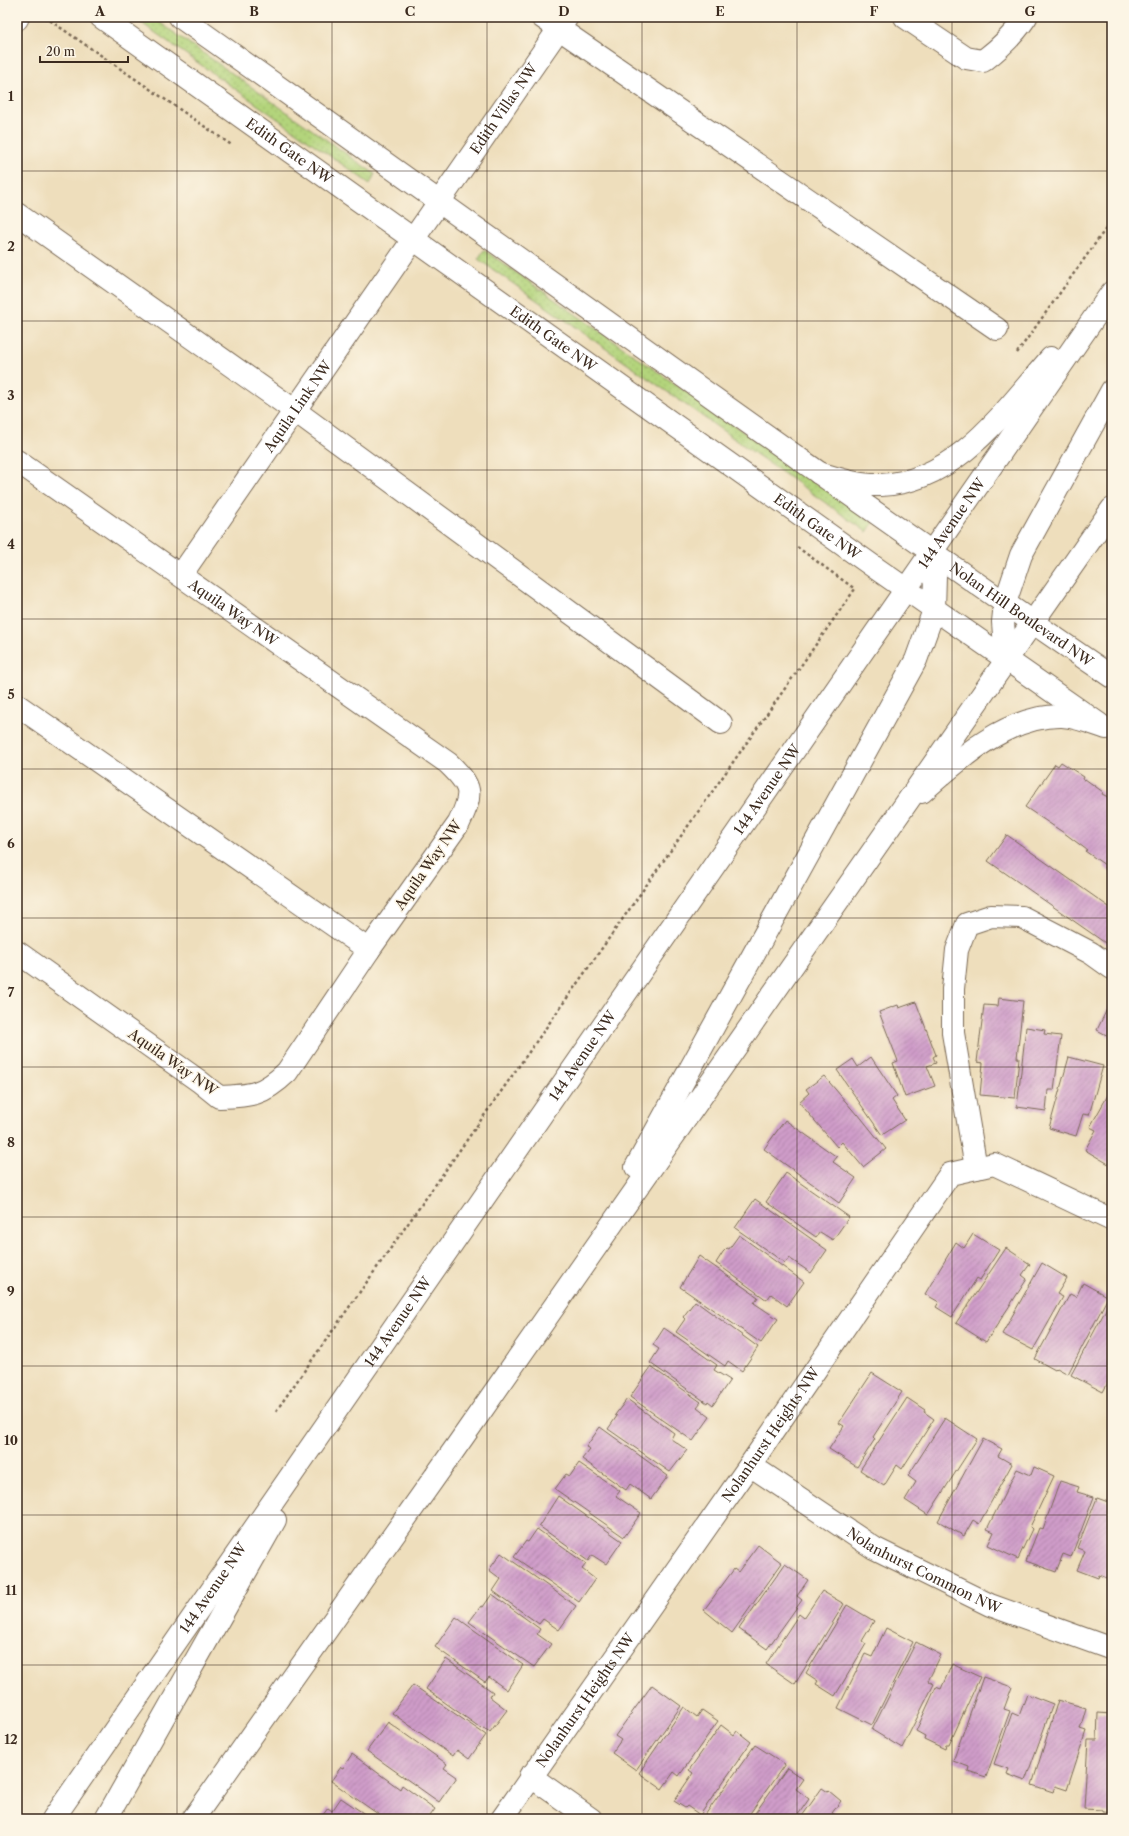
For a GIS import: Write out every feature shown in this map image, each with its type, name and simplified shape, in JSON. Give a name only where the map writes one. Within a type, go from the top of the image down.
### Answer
[{"type":"street","name":"Edith Gate NW","points":[[101,17],[934,610],[1006,659]]},
{"type":"street","points":[[180,17],[440,201],[819,473],[931,551],[935,575],[934,610],[916,660],[579,1271]]},
{"type":"street","points":[[904,17],[966,58],[983,61],[1003,45],[1017,31],[1026,17]]},
{"type":"street","name":"Edith Villas NW","points":[[413,238],[440,201],[556,21]]},
{"type":"street","points":[[556,21],[997,329]]},
{"type":"street","points":[[17,214],[294,410],[721,723]]},
{"type":"street","name":"Aquila Link NW","points":[[181,575],[413,238]]},
{"type":"street","points":[[819,473],[850,482],[881,485],[902,483],[920,478],[948,463],[968,448],[993,424],[1112,291]]},
{"type":"street","name":"144 Avenue NW","points":[[53,1819],[1112,291]]},
{"type":"street","points":[[1006,659],[1003,622],[1005,603],[1012,580],[1031,535],[1112,390]]},
{"type":"street","name":"Aquila Way NW","points":[[17,461],[448,763],[461,776],[467,787],[469,802],[459,823],[369,950],[287,1072],[275,1085],[258,1093],[219,1097],[199,1081],[17,952]]},
{"type":"street","points":[[193,1819],[579,1271],[1112,508]]},
{"type":"street","name":"Nolan Hill Boulevard NW","points":[[931,551],[1112,677]]},
{"type":"street","points":[[1006,659],[1109,730]]},
{"type":"street","points":[[17,705],[369,950]]},
{"type":"street","points":[[897,814],[970,752],[1005,730],[1029,720],[1062,716],[1082,719],[1109,730]]},
{"type":"street","points":[[976,1168],[953,1033],[953,989],[957,950],[966,924],[991,916],[1022,917],[1091,953],[1112,968]]},
{"type":"street","name":"Nolanhurst Heights NW","points":[[590,1819],[530,1776],[750,1466],[950,1174],[994,1164],[1112,1220]]},
{"type":"street","points":[[106,1819],[343,1399]]},
{"type":"street","name":"Nolanhurst Common NW","points":[[750,1466],[874,1548],[990,1605],[1112,1649]]},
{"type":"street","points":[[502,1819],[530,1776]]},
{"type":"path","points":[[45,17],[235,147]]},
{"type":"path","points":[[1016,356],[1112,220]]},
{"type":"path","points":[[276,1411],[855,589],[793,544]]},
{"type":"green space","points":[[133,17],[152,17],[375,174],[370,184]]},
{"type":"green space","points":[[484,250],[873,523],[867,532],[478,259]]},
{"type":"building","points":[[1061,762],[1084,777],[1083,779],[1103,792],[1102,794],[1112,799],[1112,873],[1104,868],[1105,865],[1085,851],[1087,850],[1025,807],[1055,764],[1058,766]]},
{"type":"building","points":[[1007,835],[1112,909],[1111,947],[988,861]]},
{"type":"building","points":[[999,998],[1023,1001],[1017,1058],[1019,1058],[1015,1098],[980,1095],[983,1063],[977,1062],[984,1005],[998,1006]]},
{"type":"building","points":[[1112,999],[1112,1038],[1097,1030]]},
{"type":"building","points":[[916,1002],[936,1055],[933,1057],[936,1063],[927,1066],[935,1086],[905,1097],[893,1063],[898,1061],[879,1012],[898,1005],[899,1008]]},
{"type":"building","points":[[1026,1027],[1045,1030],[1044,1034],[1061,1036],[1054,1090],[1048,1090],[1046,1111],[1017,1107]]},
{"type":"building","points":[[871,1057],[897,1096],[892,1100],[905,1120],[882,1135],[837,1070],[853,1059],[858,1067]]},
{"type":"building","points":[[1069,1057],[1103,1066],[1089,1115],[1083,1114],[1076,1136],[1049,1128]]},
{"type":"building","points":[[824,1076],[857,1115],[858,1114],[886,1149],[863,1167],[842,1142],[837,1147],[799,1102],[809,1093],[806,1089]]},
{"type":"building","points":[[1112,1088],[1112,1166],[1085,1150],[1096,1130],[1090,1127]]},
{"type":"building","points":[[785,1120],[837,1157],[833,1162],[856,1178],[839,1203],[764,1149]]},
{"type":"building","points":[[786,1173],[849,1217],[833,1240],[820,1232],[816,1237],[766,1202]]},
{"type":"building","points":[[755,1199],[827,1250],[811,1273],[789,1258],[785,1263],[735,1228]]},
{"type":"building","points":[[973,1234],[999,1250],[980,1280],[977,1278],[952,1317],[936,1307],[939,1302],[925,1294],[956,1242],[964,1248]]},
{"type":"building","points":[[739,1235],[804,1282],[787,1306],[771,1294],[767,1300],[716,1263],[723,1252],[727,1248],[729,1249]]},
{"type":"building","points":[[1006,1248],[1030,1264],[1022,1275],[1027,1279],[986,1342],[956,1323]]},
{"type":"building","points":[[699,1256],[758,1297],[754,1303],[778,1319],[761,1343],[680,1287]]},
{"type":"building","points":[[1042,1263],[1067,1278],[1057,1294],[1063,1297],[1033,1350],[1002,1334]]},
{"type":"building","points":[[1083,1283],[1108,1297],[1068,1374],[1057,1368],[1055,1370],[1035,1359],[1070,1294],[1076,1297]]},
{"type":"building","points":[[1112,1298],[1112,1375],[1103,1392],[1071,1375]]},
{"type":"building","points":[[695,1301],[758,1347],[742,1371],[728,1361],[725,1366],[676,1332],[685,1319],[683,1317]]},
{"type":"building","points":[[664,1328],[717,1365],[714,1370],[730,1380],[713,1405],[708,1401],[707,1403],[650,1363],[659,1349],[653,1345]]},
{"type":"building","points":[[651,1367],[701,1402],[697,1407],[710,1417],[693,1441],[630,1397]]},
{"type":"building","points":[[872,1373],[902,1392],[873,1437],[875,1439],[857,1467],[829,1449],[844,1426],[839,1423]]},
{"type":"building","points":[[907,1398],[925,1410],[924,1412],[934,1419],[902,1469],[897,1465],[884,1486],[860,1470]]},
{"type":"building","points":[[627,1399],[674,1433],[671,1439],[687,1450],[670,1472],[608,1429],[617,1416],[615,1415]]},
{"type":"building","points":[[945,1418],[977,1439],[928,1515],[905,1500],[916,1482],[908,1476]]},
{"type":"building","points":[[600,1427],[668,1476],[651,1499],[630,1484],[626,1490],[582,1459],[590,1449],[586,1447]]},
{"type":"building","points":[[983,1439],[1002,1449],[998,1456],[1012,1464],[979,1524],[973,1520],[964,1536],[938,1521]]},
{"type":"building","points":[[579,1463],[620,1491],[616,1496],[641,1513],[624,1537],[555,1489],[566,1474],[570,1476]]},
{"type":"building","points":[[1034,1467],[1054,1476],[1030,1527],[1032,1529],[1018,1559],[988,1545],[994,1532],[987,1529],[1017,1469],[1031,1475]]},
{"type":"building","points":[[1060,1481],[1079,1487],[1077,1492],[1094,1497],[1071,1557],[1063,1554],[1056,1572],[1026,1561],[1039,1528],[1043,1529]]},
{"type":"building","points":[[558,1496],[622,1541],[606,1564],[592,1555],[588,1561],[539,1526]]},
{"type":"building","points":[[1097,1498],[1111,1503],[1112,1500],[1112,1565],[1107,1578],[1099,1575],[1098,1578],[1077,1570],[1085,1551],[1077,1548]]},
{"type":"building","points":[[537,1529],[586,1564],[582,1569],[595,1579],[579,1602],[514,1557],[526,1541],[528,1542]]},
{"type":"building","points":[[758,1545],[782,1563],[732,1633],[704,1610],[734,1569],[738,1572]]},
{"type":"building","points":[[501,1553],[576,1606],[559,1630],[543,1619],[539,1624],[493,1591],[501,1579],[489,1570]]},
{"type":"building","points":[[785,1564],[808,1580],[797,1596],[802,1600],[767,1649],[739,1629]]},
{"type":"building","points":[[822,1591],[844,1604],[795,1684],[766,1664],[799,1614],[804,1618]]},
{"type":"building","points":[[492,1594],[540,1629],[537,1634],[551,1644],[534,1667],[469,1622],[481,1606],[483,1607]]},
{"type":"building","points":[[847,1605],[874,1621],[862,1641],[866,1644],[835,1696],[816,1684],[818,1681],[806,1673]]},
{"type":"building","points":[[456,1617],[523,1665],[507,1690],[489,1677],[485,1682],[435,1647]]},
{"type":"building","points":[[886,1628],[913,1642],[872,1725],[838,1708],[865,1654],[872,1657]]},
{"type":"building","points":[[916,1642],[941,1655],[928,1681],[934,1684],[902,1748],[872,1730]]},
{"type":"building","points":[[446,1659],[493,1692],[490,1697],[507,1710],[490,1732],[483,1728],[482,1729],[426,1689]]},
{"type":"building","points":[[952,1664],[980,1677],[949,1745],[946,1745],[945,1749],[924,1739],[925,1736],[916,1731],[936,1687],[941,1689]]},
{"type":"building","points":[[983,1677],[1012,1687],[1004,1709],[1010,1711],[986,1777],[968,1771],[969,1767],[953,1761]]},
{"type":"building","points":[[413,1685],[486,1735],[469,1759],[457,1750],[453,1756],[392,1713]]},
{"type":"building","points":[[652,1685],[681,1706],[636,1770],[612,1753],[621,1740],[615,1736]]},
{"type":"building","points":[[1027,1694],[1053,1704],[1025,1781],[1007,1774],[1009,1769],[994,1764],[1012,1713],[1019,1716]]},
{"type":"building","points":[[1058,1700],[1086,1708],[1080,1729],[1086,1731],[1067,1790],[1055,1786],[1053,1792],[1032,1785]]},
{"type":"building","points":[[684,1707],[697,1717],[702,1710],[718,1721],[679,1776],[674,1772],[662,1789],[639,1773]]},
{"type":"building","points":[[1098,1713],[1112,1714],[1112,1813],[1103,1812],[1103,1810],[1084,1809],[1088,1740],[1097,1740]]},
{"type":"building","points":[[388,1722],[447,1764],[444,1768],[457,1777],[439,1802],[367,1751]]},
{"type":"building","points":[[721,1725],[734,1735],[737,1731],[751,1742],[700,1815],[687,1806],[685,1808],[674,1801],[693,1773],[689,1770]]},
{"type":"building","points":[[755,1745],[785,1764],[746,1819],[741,1816],[739,1819],[710,1819],[705,1815]]},
{"type":"building","points":[[352,1754],[400,1789],[402,1785],[435,1809],[428,1819],[397,1819],[393,1816],[391,1819],[385,1819],[331,1781],[341,1767],[343,1768]]},
{"type":"building","points":[[787,1768],[803,1779],[796,1789],[809,1799],[795,1819],[751,1819]]},
{"type":"building","points":[[822,1788],[828,1792],[829,1791],[841,1801],[832,1813],[841,1819],[800,1819]]},
{"type":"building","points":[[341,1798],[372,1819],[320,1819],[328,1808],[332,1811]]}]
